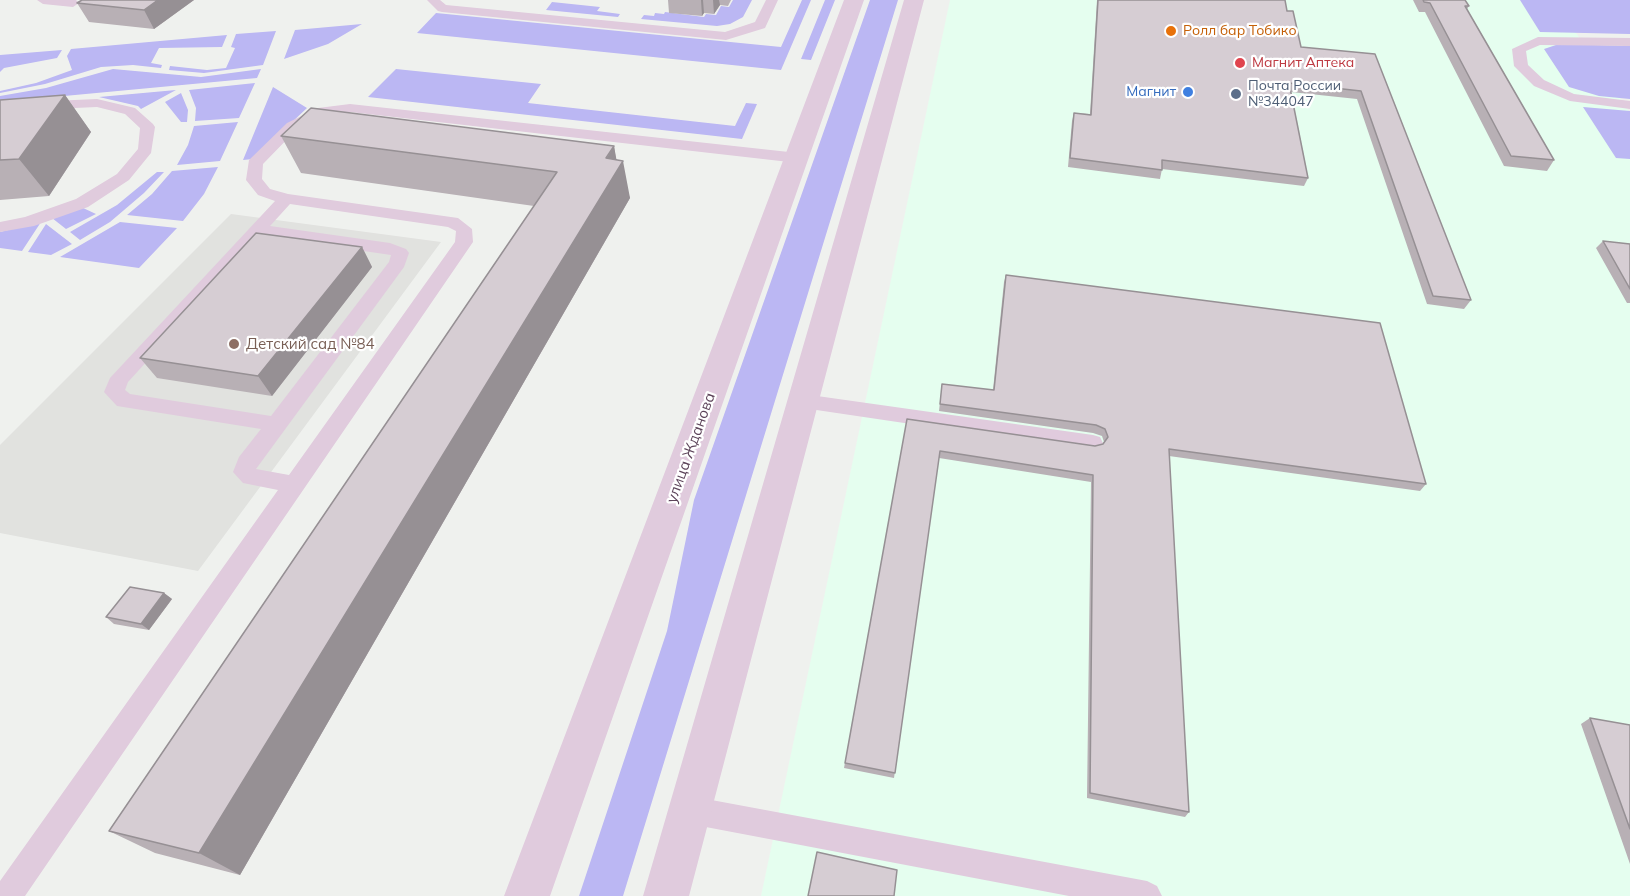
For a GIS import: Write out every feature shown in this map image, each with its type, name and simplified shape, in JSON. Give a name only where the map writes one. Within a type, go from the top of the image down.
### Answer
[{"type":"street","name":"улица Жданова","points":[[527,896],[854,0]]},
{"type":"street","points":[[666,896],[914,0]]},
{"type":"lane","points":[[43,0],[73,3]]},
{"type":"lane","points":[[433,0],[442,8],[726,36],[760,24],[772,0]]},
{"type":"lane","points":[[1630,42],[1538,41],[1519,50],[1521,66],[1539,82],[1570,96],[1588,101],[1630,105]]},
{"type":"lane","points":[[0,118],[52,105],[97,104],[130,111],[148,127],[146,150],[123,177],[82,203],[28,222],[0,227]]},
{"type":"lane","points":[[7,896],[464,242],[464,229],[452,222],[286,199],[264,192],[254,180],[255,163],[292,126],[323,111],[350,108],[798,158]]},
{"type":"lane","points":[[276,424],[124,400],[114,392],[120,378],[286,199]]},
{"type":"lane","points":[[257,230],[390,248],[400,253],[398,263],[247,463],[244,472],[251,477],[294,484]]},
{"type":"lane","points":[[803,401],[1093,443]]},
{"type":"lane","points":[[690,810],[1148,896]]},
{"type":"shaded area","points":[[733,0],[752,0],[743,17],[730,24],[717,26],[641,19],[644,15],[654,16],[655,13],[664,14],[665,12],[704,17],[706,14],[716,15],[721,6],[729,7]]},
{"type":"shaded area","points":[[802,0],[811,0],[781,70],[417,33],[436,13],[781,47]]},
{"type":"shaded area","points":[[825,0],[835,0],[811,60],[801,59]]},
{"type":"shaded area","points":[[870,0],[898,0],[623,896],[579,896],[667,631],[694,500]]},
{"type":"shaded area","points":[[950,0],[1554,0],[1630,113],[1630,896],[761,896]]},
{"type":"shaded area","points":[[1520,0],[1630,0],[1630,34],[1540,32]]},
{"type":"shaded area","points":[[552,2],[600,7],[597,11],[620,14],[618,17],[546,10]]},
{"type":"shaded area","points":[[362,24],[328,44],[284,59],[295,30]]},
{"type":"shaded area","points":[[276,31],[263,65],[204,73],[169,70],[170,66],[207,70],[226,68],[235,48],[231,47],[236,34]]},
{"type":"shaded area","points":[[227,35],[222,47],[159,48],[151,63],[162,65],[161,68],[133,65],[101,67],[45,84],[0,93],[0,91],[36,83],[72,70],[67,56],[71,49]]},
{"type":"shaded area","points":[[1559,44],[1630,46],[1630,99],[1599,96],[1569,87],[1544,49]]},
{"type":"shaded area","points":[[62,50],[57,58],[4,68],[0,72],[0,55]]},
{"type":"shaded area","points":[[113,69],[201,77],[261,69],[257,78],[0,102],[0,96],[46,88]]},
{"type":"shaded area","points":[[396,69],[541,84],[528,103],[735,126],[746,103],[757,104],[742,139],[368,97]]},
{"type":"shaded area","points":[[255,83],[239,118],[195,121],[196,108],[189,90]]},
{"type":"shaded area","points":[[273,87],[307,108],[253,159],[243,160]]},
{"type":"shaded area","points":[[176,90],[141,109],[138,106],[99,97]]},
{"type":"shaded area","points":[[181,93],[188,110],[187,122],[181,122],[165,102]]},
{"type":"shaded area","points":[[1583,107],[1630,111],[1630,159],[1616,158]]},
{"type":"shaded area","points":[[238,122],[220,161],[177,165],[188,145],[194,126]]},
{"type":"shaded area","points":[[218,167],[204,194],[183,221],[127,215],[152,194],[172,171]]},
{"type":"shaded area","points":[[157,172],[164,172],[144,193],[110,222],[80,240],[70,232],[117,205]]},
{"type":"shaded area","points":[[81,207],[96,214],[66,229],[52,218]]},
{"type":"shaded area","name":"Детский сад №84","points":[[231,214],[441,242],[198,571],[0,533],[0,445]]},
{"type":"shaded area","points":[[41,222],[22,251],[0,248],[0,232]]},
{"type":"shaded area","points":[[120,222],[177,228],[139,268],[60,257]]},
{"type":"shaded area","points":[[46,224],[72,244],[51,255],[28,252]]},
{"type":"building","points":[[82,0],[158,0],[144,10],[77,3]]},
{"type":"building","name":"Магнит","points":[[1098,0],[1285,0],[1287,11],[1293,11],[1301,47],[1375,54],[1471,300],[1433,296],[1361,91],[1289,83],[1308,178],[1162,160],[1162,170],[1070,158],[1074,113],[1091,115]]},
{"type":"building","points":[[1423,0],[1465,0],[1469,6],[1465,6],[1554,160],[1511,156],[1430,3]]},
{"type":"building","points":[[65,95],[19,159],[0,160],[0,100]]},
{"type":"building","points":[[311,108],[614,146],[606,158],[623,161],[199,853],[109,831],[557,172],[281,136]]},
{"type":"building","points":[[256,233],[362,247],[258,376],[140,358]]},
{"type":"building","points":[[1603,241],[1630,244],[1630,289]]},
{"type":"building","points":[[1006,275],[1380,323],[1426,484],[1169,449],[1189,812],[1090,793],[1093,475],[940,451],[895,773],[845,763],[907,419],[1095,446],[1103,444],[1108,437],[1105,429],[1096,425],[940,404],[942,384],[994,390]]},
{"type":"building","points":[[130,587],[164,593],[141,624],[106,617]]},
{"type":"building","points":[[1590,718],[1630,725],[1630,829]]},
{"type":"building","points":[[817,852],[897,870],[894,896],[808,896]]},
{"type":"place","name":"Ролл бар Тобико","points":[[1171,31]]},
{"type":"place","name":"Магнит Аптека","points":[[1240,63]]},
{"type":"place","name":"Магнит","points":[[1188,92]]},
{"type":"place","name":"Почта России №344047","points":[[1236,94]]},
{"type":"place","name":"Детский сад №84","points":[[234,344]]}]
